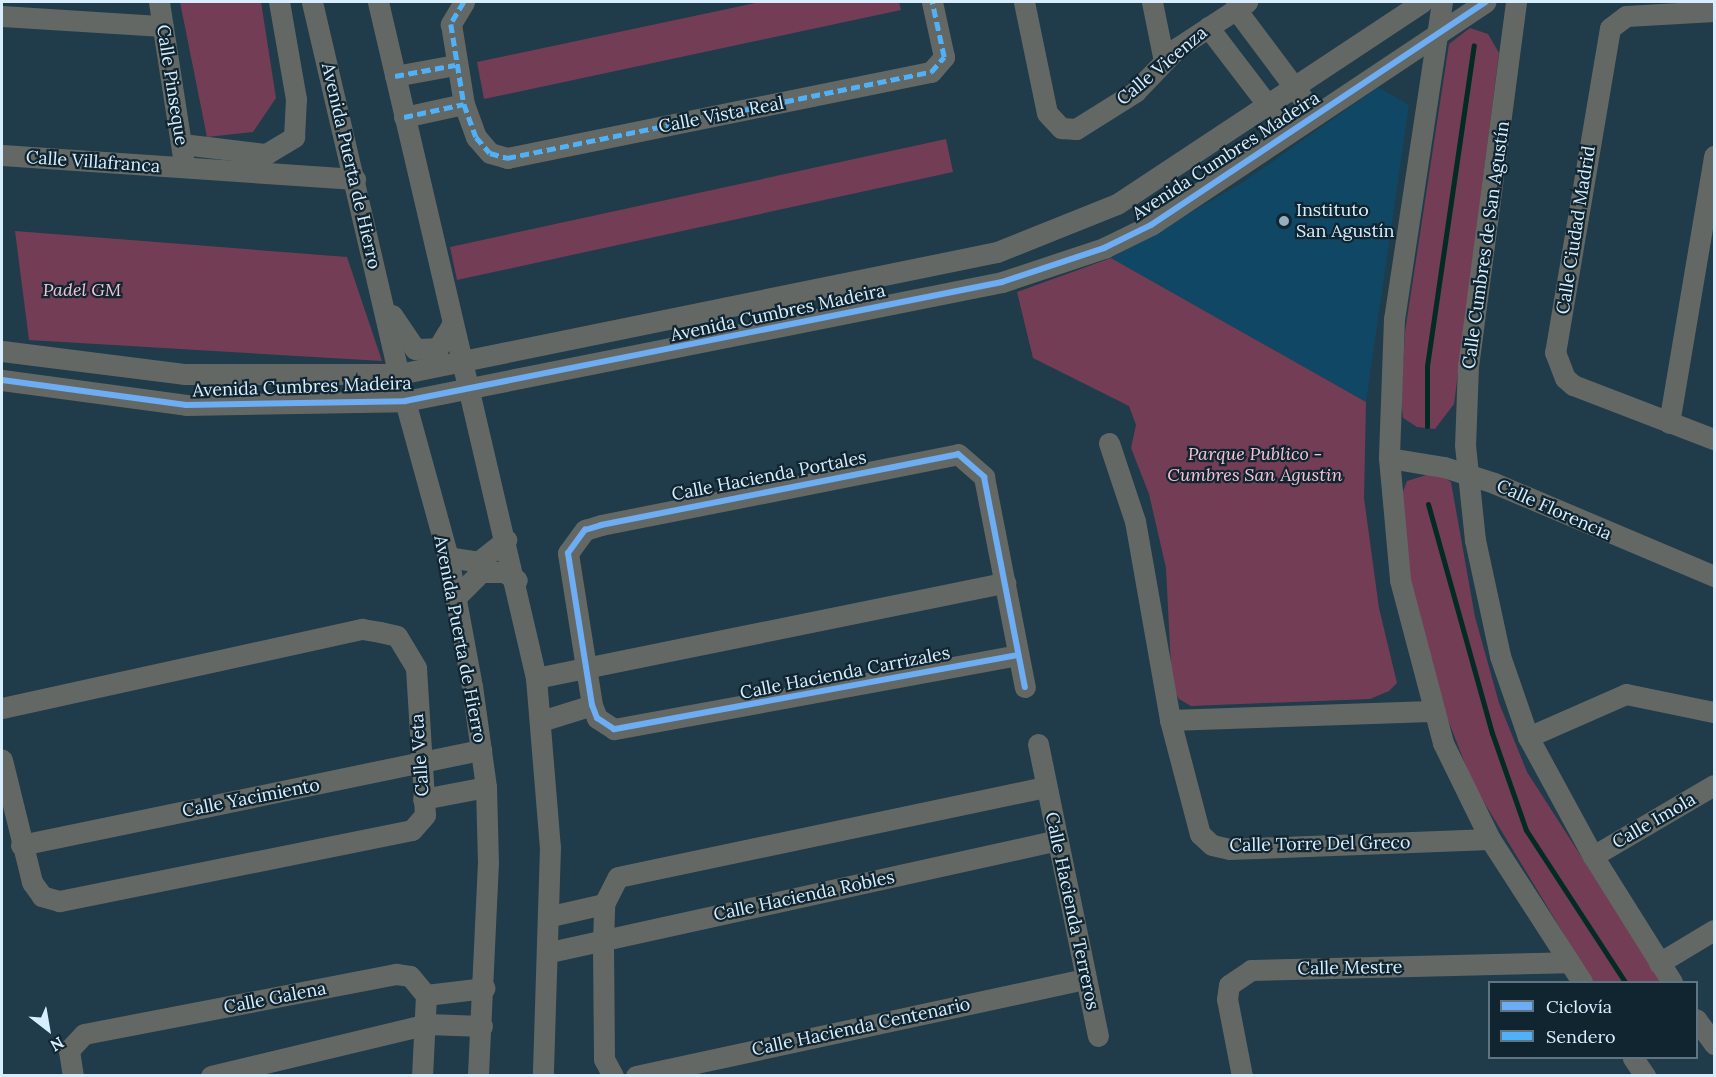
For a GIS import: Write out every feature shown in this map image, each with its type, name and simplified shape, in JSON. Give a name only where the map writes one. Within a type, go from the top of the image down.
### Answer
[{"type":"street","name":"Calle Pinseque","points":[[159,2],[182,144],[183,169]]},
{"type":"street","points":[[182,144],[266,154],[294,137],[296,99],[279,2]]},
{"type":"street","name":"Avenida Puerta de Hierro","points":[[312,2],[405,401],[448,557],[481,750],[486,787],[485,988],[478,1076]]},
{"type":"street","points":[[378,2],[452,325],[517,580],[536,678],[541,721],[550,916],[543,1076]]},
{"type":"street","name":"Calle Vista Real","points":[[464,2],[451,24],[455,66],[464,104],[476,137],[490,153],[507,158],[932,72],[944,57],[932,2]]},
{"type":"street","name":"Calle Vicenza","points":[[1024,2],[1047,113],[1061,128],[1076,129],[1134,92],[1164,61],[1241,5]]},
{"type":"street","points":[[1152,2],[1164,61]]},
{"type":"street","name":"Avenida Cumbres Madeira","points":[[2,351],[184,374],[399,374],[997,252],[1117,204],[1269,106],[1422,2]]},
{"type":"street","points":[[1442,2],[1394,319],[1389,458],[1400,580],[1431,711],[1490,839],[1581,981]]},
{"type":"street","name":"Avenida Cumbres Madeira","points":[[2,380],[186,405],[405,401],[469,391],[1002,282],[1104,248],[1151,225],[1486,2]]},
{"type":"street","name":"Calle Cumbres de San Agustín","points":[[1516,2],[1472,315],[1466,474],[1500,656],[1528,737],[1593,856],[1671,981]]},
{"type":"street","points":[[1241,5],[1315,115]]},
{"type":"street","name":"Calle Ciudad Madrid","points":[[1714,11],[1626,16],[1610,28],[1555,352],[1565,378],[1573,385],[1714,439]]},
{"type":"street","points":[[2,16],[163,26]]},
{"type":"street","points":[[1208,27],[1289,133]]},
{"type":"street","points":[[395,76],[455,66]]},
{"type":"street","points":[[404,117],[464,104]]},
{"type":"street","name":"Calle Villafranca","points":[[2,155],[355,179]]},
{"type":"street","points":[[1669,423],[1714,156]]},
{"type":"street","points":[[381,293],[415,349],[438,348],[452,325]]},
{"type":"street","name":"Calle Torre Del Greco","points":[[1109,443],[1135,521],[1170,720],[1192,818],[1212,845],[1229,849],[1490,839]]},
{"type":"street","name":"Calle Hacienda Portales","points":[[587,666],[568,571],[573,542],[585,530],[958,454],[973,463],[984,477],[1005,583]]},
{"type":"street","name":"Calle Florencia","points":[[1389,458],[1466,474],[1714,576]]},
{"type":"street","points":[[448,557],[478,562],[506,540]]},
{"type":"street","points":[[456,597],[481,572],[504,572],[517,580]]},
{"type":"street","points":[[536,678],[1005,583],[1025,687]]},
{"type":"street","name":"Calle Veta","points":[[2,708],[371,630],[397,636],[416,668],[418,765],[425,814],[412,830],[80,901],[42,896],[21,845],[2,760]]},
{"type":"street","name":"Calle Hacienda Carrizales","points":[[592,705],[606,725],[628,729],[1018,655]]},
{"type":"street","points":[[541,721],[592,705],[587,666]]},
{"type":"street","points":[[1528,737],[1626,694],[1714,712]]},
{"type":"street","points":[[1170,720],[1431,711]]},
{"type":"street","name":"Calle Hacienda Terreros","points":[[1038,744],[1098,1036]]},
{"type":"street","name":"Calle Yacimiento","points":[[21,845],[418,765],[481,750]]},
{"type":"street","name":"Calle Imola","points":[[1593,856],[1714,785]]},
{"type":"street","points":[[614,1076],[604,1059],[603,940],[604,904],[618,877],[1046,786]]},
{"type":"street","points":[[423,799],[486,787]]},
{"type":"street","name":"Calle Hacienda Robles","points":[[550,952],[1058,840]]},
{"type":"street","points":[[550,916],[604,904]]},
{"type":"street","points":[[1659,963],[1714,930]]},
{"type":"street","name":"Calle Mestre","points":[[1242,1076],[1227,999],[1229,985],[1251,970],[1568,962]]},
{"type":"street","name":"Calle Galena","points":[[73,1076],[69,1050],[84,1034],[396,974],[411,976],[426,994]]},
{"type":"street","name":"Calle Hacienda Centenario","points":[[636,1076],[1086,979]]},
{"type":"street","points":[[422,1076],[427,1024],[426,994],[485,988]]},
{"type":"street","points":[[1698,1022],[1714,1044]]},
{"type":"street","points":[[211,1076],[427,1024],[482,1026]]},
{"type":"street","points":[[1634,1059],[1645,1076]]},
{"type":"shaded area","name":"Instituto San Agustín","points":[[1378,87],[1409,105],[1366,402],[1111,258],[1240,184]]},
{"type":"green space","points":[[180,2],[261,2],[276,98],[253,132],[207,137]]},
{"type":"green space","points":[[760,2],[899,2],[901,10],[484,99],[477,62]]},
{"type":"green space","points":[[1470,28],[1488,34],[1499,53],[1454,404],[1435,429],[1417,427],[1403,418],[1401,400],[1405,332],[1449,44]]},
{"type":"green space","points":[[946,139],[953,172],[457,280],[450,247]]},
{"type":"green space","name":"Padel GM","points":[[15,231],[347,257],[382,361],[29,340]]},
{"type":"green space","name":"Parque Publico - Cumbres San Agustin","points":[[1111,258],[1366,402],[1364,498],[1379,608],[1397,683],[1389,691],[1370,699],[1191,706],[1179,699],[1172,688],[1166,568],[1149,494],[1131,448],[1136,425],[1129,406],[1033,358],[1017,292]]},
{"type":"green space","points":[[1436,472],[1451,482],[1475,617],[1499,703],[1527,772],[1661,981],[1592,981],[1473,784],[1439,697],[1405,557],[1401,497],[1407,481]]},
{"type":"waterway","points":[[1427,426],[1427,366],[1474,45]]},
{"type":"waterway","points":[[1428,504],[1492,733],[1526,830],[1624,981]]},
{"type":"marked path","points":[[464,2],[451,24],[464,104],[476,137],[490,153],[507,158],[931,72],[944,57],[932,2]]},
{"type":"marked path","points":[[395,76],[455,65]]},
{"type":"marked path","points":[[404,117],[464,104]]},
{"type":"cycle path","points":[[2,380],[186,405],[405,401],[1002,282],[1104,248],[1151,225],[1486,2]]},
{"type":"cycle path","points":[[1018,655],[614,729],[597,718],[592,705],[568,553],[585,530],[601,525],[958,454],[984,477],[1025,687]]},
{"type":"place","name":"Instituto San Agustín","points":[[1284,221]]}]
